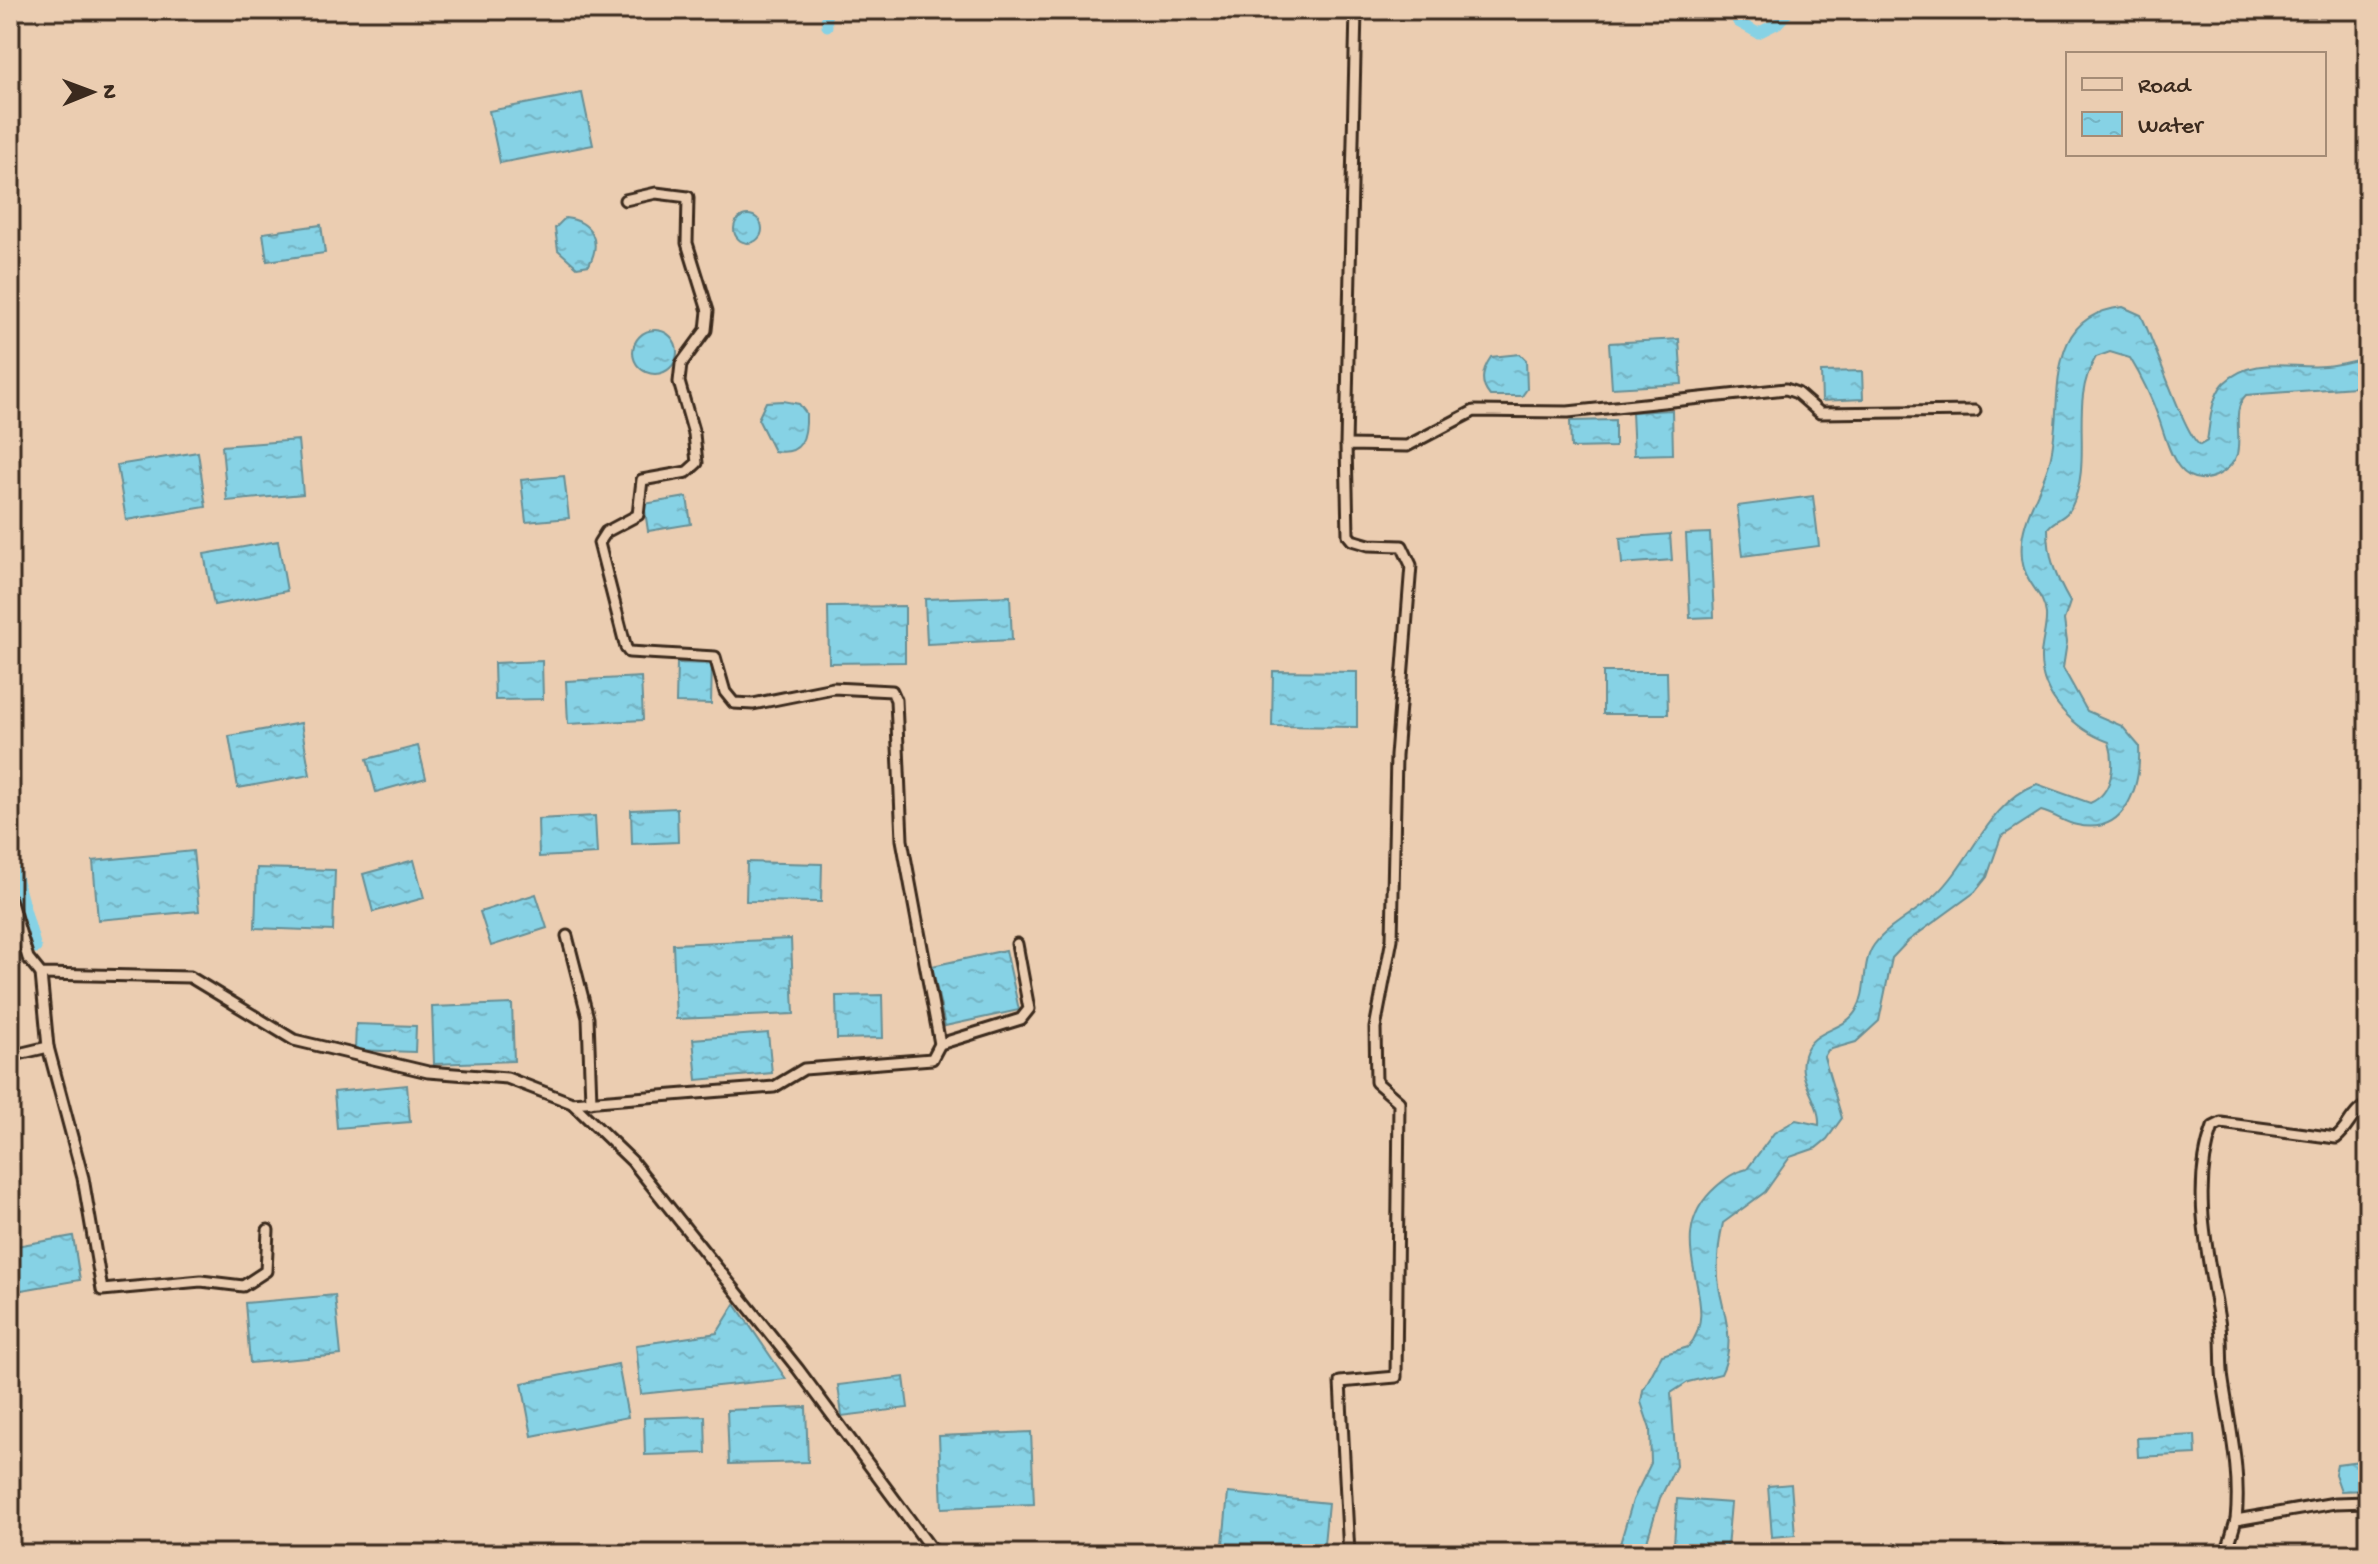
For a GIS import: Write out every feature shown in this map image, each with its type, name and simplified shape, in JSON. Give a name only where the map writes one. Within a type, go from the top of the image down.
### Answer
[{"type":"street","points":[[1349,1554],[1340,1382],[1396,1377],[1399,1102],[1376,1082],[1375,1028],[1392,939],[1396,756],[1411,565],[1402,546],[1369,545],[1352,540],[1348,535],[1346,445],[1356,10]]},
{"type":"street","points":[[572,1103],[774,1087],[804,1069],[932,1059],[940,1044],[902,840],[896,700],[892,691],[833,688],[753,704],[734,703],[725,692],[715,657],[629,652],[626,648],[599,543],[606,532],[638,515],[642,480],[687,472],[697,463],[694,434],[679,382],[681,364],[706,330],[708,311],[687,243],[688,197],[656,193],[625,200]]},
{"type":"street","points":[[1346,445],[1407,446],[1474,411],[1568,412],[1786,389],[1797,393],[1820,413],[1975,411]]},
{"type":"street","points":[[10,899],[28,958],[41,974],[48,1047],[83,1178],[102,1290],[201,1281],[243,1286],[266,1271],[268,1230]]},
{"type":"street","points":[[567,936],[588,1018],[591,1102]]},
{"type":"street","points":[[940,1044],[1021,1019],[1029,1009],[1017,944]]},
{"type":"street","points":[[41,974],[74,972],[190,977],[294,1040],[428,1072],[507,1078],[572,1103],[632,1161],[845,1430],[935,1554]]},
{"type":"street","points":[[10,1056],[48,1047]]},
{"type":"street","points":[[2226,1554],[2236,1520],[2239,1468],[2222,1379],[2220,1322],[2207,1259],[2203,1198],[2208,1142],[2213,1127],[2221,1123],[2336,1138],[2350,1127],[2355,1113],[2368,1105]]},
{"type":"street","points":[[2236,1520],[2335,1503],[2368,1502]]},
{"type":"water","points":[[582,93],[593,145],[500,163],[489,111]]},
{"type":"water","points":[[748,215],[758,219],[762,229],[758,239],[748,243],[738,239],[734,229],[738,219]]},
{"type":"water","points":[[565,218],[582,223],[592,234],[595,248],[589,265],[577,267],[558,250],[555,228]]},
{"type":"water","points":[[321,225],[325,253],[267,261],[263,233]]},
{"type":"water","points":[[2123,307],[2141,315],[2186,425],[2200,445],[2207,441],[2216,395],[2224,383],[2247,369],[2273,365],[2336,365],[2368,358],[2368,386],[2246,395],[2239,408],[2236,458],[2223,472],[2203,479],[2183,472],[2176,463],[2150,396],[2130,358],[2110,352],[2096,357],[2083,393],[2078,490],[2069,511],[2048,528],[2048,538],[2053,566],[2070,602],[2064,620],[2067,642],[2063,668],[2087,711],[2122,726],[2139,746],[2137,776],[2128,804],[2108,823],[2094,826],[2077,825],[2041,811],[2001,837],[1987,877],[1975,892],[1908,941],[1892,958],[1879,1021],[1856,1042],[1828,1050],[1824,1057],[1842,1118],[1827,1139],[1816,1148],[1790,1157],[1765,1192],[1723,1223],[1718,1271],[1729,1342],[1725,1363],[1721,1374],[1688,1382],[1671,1393],[1676,1466],[1660,1498],[1643,1554],[1617,1554],[1633,1500],[1651,1463],[1650,1429],[1641,1402],[1643,1390],[1662,1355],[1688,1347],[1698,1330],[1700,1311],[1691,1250],[1692,1228],[1699,1207],[1723,1181],[1747,1169],[1774,1133],[1796,1120],[1819,1125],[1819,1116],[1803,1073],[1802,1064],[1808,1046],[1821,1034],[1851,1017],[1860,1002],[1867,960],[1874,945],[1887,931],[1936,895],[2006,805],[2037,784],[2090,803],[2108,785],[2112,768],[2109,742],[2072,720],[2046,685],[2041,657],[2046,614],[2024,567],[2022,541],[2050,460],[2061,366],[2067,344],[2078,327],[2096,314]]},
{"type":"water","points":[[655,330],[670,337],[677,352],[670,367],[655,374],[640,367],[633,352],[640,337]]},
{"type":"water","points":[[1679,339],[1682,384],[1612,388],[1609,343]]},
{"type":"water","points":[[1520,354],[1526,360],[1527,389],[1522,396],[1490,396],[1483,376],[1491,357]]},
{"type":"water","points":[[1862,371],[1863,399],[1822,401],[1821,372]]},
{"type":"water","points":[[766,402],[799,404],[806,413],[801,443],[791,451],[783,452],[774,451],[758,419]]},
{"type":"water","points":[[1672,410],[1673,454],[1634,455],[1632,412]]},
{"type":"water","points":[[1615,420],[1615,447],[1571,448],[1570,421]]},
{"type":"water","points":[[298,440],[303,494],[227,501],[222,446]]},
{"type":"water","points":[[198,452],[206,507],[126,520],[117,465]]},
{"type":"water","points":[[564,476],[569,518],[526,522],[521,480]]},
{"type":"water","points":[[1813,496],[1819,546],[1743,556],[1737,506]]},
{"type":"water","points":[[687,497],[691,524],[648,531],[644,504]]},
{"type":"water","points":[[1710,533],[1714,617],[1690,618],[1686,534]]},
{"type":"water","points":[[1670,534],[1672,560],[1622,564],[1620,538]]},
{"type":"water","points":[[278,541],[287,591],[214,605],[204,554]]},
{"type":"water","points":[[1010,596],[1012,640],[927,644],[925,599]]},
{"type":"water","points":[[905,606],[905,662],[829,663],[828,607]]},
{"type":"water","points":[[542,661],[543,699],[495,700],[494,663]]},
{"type":"water","points":[[677,663],[712,664],[711,704],[676,703]]},
{"type":"water","points":[[1273,671],[1357,672],[1357,727],[1272,726]]},
{"type":"water","points":[[1603,672],[1667,672],[1668,714],[1603,714]]},
{"type":"water","points":[[641,677],[643,720],[568,724],[566,681]]},
{"type":"water","points":[[301,723],[310,775],[238,788],[229,736]]},
{"type":"water","points":[[418,746],[426,778],[376,792],[367,759]]},
{"type":"water","points":[[677,808],[678,842],[632,844],[631,810]]},
{"type":"water","points":[[595,816],[597,854],[539,857],[538,819]]},
{"type":"water","points":[[193,851],[199,911],[98,920],[93,861]]},
{"type":"water","points":[[414,860],[424,898],[373,912],[363,874]]},
{"type":"water","points":[[747,862],[822,864],[821,902],[746,901]]},
{"type":"water","points":[[257,868],[335,870],[333,931],[255,928]]},
{"type":"water","points":[[536,894],[547,928],[491,946],[480,912]]},
{"type":"water","points":[[791,939],[794,1014],[676,1019],[673,944]]},
{"type":"water","points":[[1006,950],[1019,1010],[945,1026],[932,966]]},
{"type":"water","points":[[882,995],[883,1038],[837,1039],[836,996]]},
{"type":"water","points":[[512,1004],[514,1061],[434,1064],[432,1007]]},
{"type":"water","points":[[356,1024],[416,1026],[415,1052],[355,1050]]},
{"type":"water","points":[[768,1033],[772,1073],[697,1080],[693,1039]]},
{"type":"water","points":[[407,1085],[410,1122],[337,1128],[334,1092]]},
{"type":"water","points":[[73,1236],[80,1280],[10,1292],[10,1247]]},
{"type":"water","points":[[335,1295],[341,1355],[250,1363],[245,1303]]},
{"type":"water","points":[[735,1304],[786,1379],[641,1394],[636,1345],[717,1333]]},
{"type":"water","points":[[618,1364],[628,1417],[532,1436],[522,1383]]},
{"type":"water","points":[[904,1377],[908,1408],[842,1416],[838,1385]]},
{"type":"water","points":[[806,1407],[808,1462],[729,1464],[727,1410]]},
{"type":"water","points":[[705,1416],[706,1453],[645,1455],[644,1418]]},
{"type":"water","points":[[1031,1432],[1034,1504],[942,1508],[939,1436]]},
{"type":"water","points":[[2195,1435],[2196,1454],[2138,1457],[2137,1438]]},
{"type":"water","points":[[2368,1460],[2368,1490],[2341,1491],[2335,1474],[2337,1464]]},
{"type":"water","points":[[1791,1484],[1795,1535],[1772,1537],[1768,1486]]},
{"type":"water","points":[[1228,1493],[1328,1503],[1323,1554],[1222,1554]]},
{"type":"water","points":[[1677,1499],[1731,1503],[1727,1548],[1674,1544]]},
{"type":"waterway","points":[[826,10],[827,26]]},
{"type":"waterway","points":[[1733,10],[1738,22],[1758,33],[1778,23],[1790,10]]},
{"type":"waterway","points":[[10,856],[36,948]]}]
